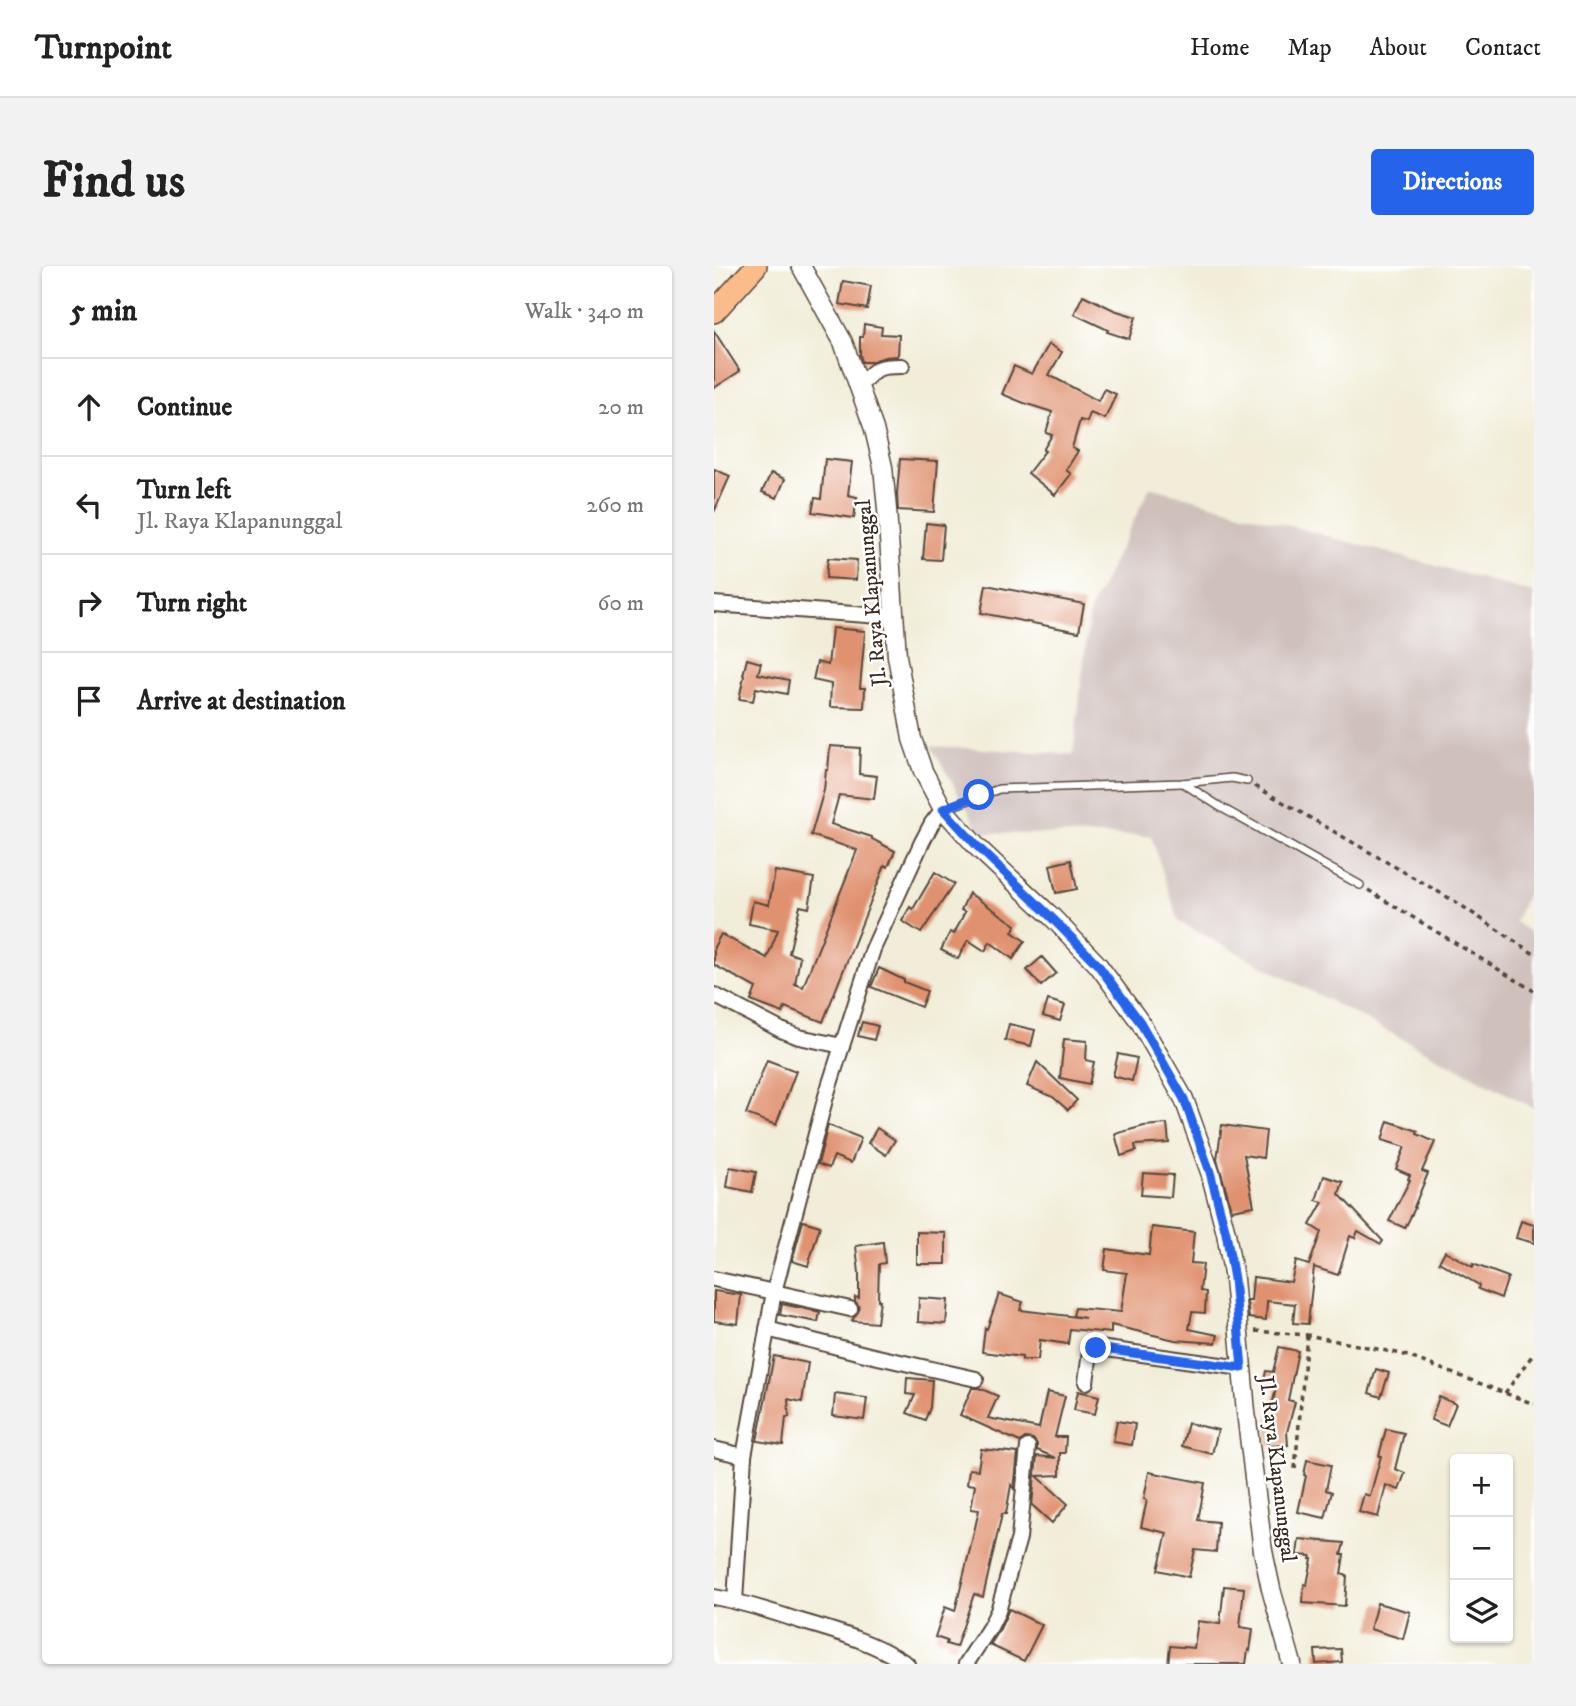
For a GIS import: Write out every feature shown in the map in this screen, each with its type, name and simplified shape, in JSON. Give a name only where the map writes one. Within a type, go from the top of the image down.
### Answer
[{"type":"main road","points":[[714,312],[756,266]]},
{"type":"street","name":"Jl. Raya Klapanunggal","points":[[801,266],[843,342],[874,429],[883,467],[897,656],[912,739],[923,771],[943,809],[1098,965],[1140,1022],[1184,1099],[1210,1172],[1226,1233],[1234,1279],[1255,1493],[1264,1552],[1271,1590],[1292,1664]]},
{"type":"street","points":[[859,386],[875,369],[902,366]]},
{"type":"street","points":[[714,604],[895,617]]},
{"type":"street","points":[[735,1601],[744,1455],[774,1292],[825,1096],[873,949],[922,842],[943,809]]},
{"type":"street","points":[[714,995],[790,1034],[842,1046]]},
{"type":"street","points":[[714,1279],[850,1309]]},
{"type":"street","points":[[767,1329],[976,1379]]},
{"type":"street","points":[[1086,1382],[1089,1356],[1092,1350],[1099,1348],[1242,1368]]},
{"type":"street","points":[[966,1664],[998,1611],[1019,1538],[1028,1447]]},
{"type":"street","points":[[714,1449],[744,1455]]},
{"type":"street","points":[[714,1597],[839,1633],[888,1652],[907,1664]]},
{"type":"lane","points":[[943,809],[999,789],[1182,783],[1232,778],[1247,781]]},
{"type":"lane","points":[[1182,783],[1360,886]]},
{"type":"path","points":[[1247,781],[1456,902],[1534,954]]},
{"type":"path","points":[[1360,886],[1534,991]]},
{"type":"path","points":[[1239,1330],[1307,1335],[1402,1354],[1534,1404]]},
{"type":"path","points":[[1295,1469],[1307,1335]]},
{"type":"path","points":[[1505,1393],[1534,1353]]},
{"type":"shaded area","points":[[1150,487],[1534,593],[1534,877],[1515,922],[1534,935],[1534,1108],[1179,922],[1151,836],[981,833],[931,746],[1073,754],[1090,610]]},
{"type":"building","points":[[843,281],[871,286],[867,309],[839,304]]},
{"type":"building","points":[[1083,295],[1136,317],[1129,339],[1107,332],[1108,330],[1074,314]]},
{"type":"building","points":[[864,324],[882,327],[881,334],[899,335],[898,356],[862,362],[860,337],[863,337]]},
{"type":"building","points":[[714,331],[740,371],[714,388]]},
{"type":"building","points":[[1049,344],[1062,352],[1049,375],[1098,401],[1104,389],[1116,394],[1105,419],[1090,413],[1087,422],[1080,420],[1072,448],[1078,451],[1066,470],[1071,474],[1055,495],[1028,473],[1045,451],[1043,450],[1052,435],[1046,433],[1052,412],[1002,394],[1014,366],[1032,374]]},
{"type":"building","points":[[825,459],[852,462],[848,495],[857,497],[854,518],[812,512],[815,498],[821,499]]},
{"type":"building","points":[[900,459],[938,461],[934,512],[898,510]]},
{"type":"building","points":[[714,469],[730,476],[714,512]]},
{"type":"building","points":[[771,473],[785,479],[777,498],[762,492]]},
{"type":"building","points":[[926,523],[944,525],[941,560],[923,559]]},
{"type":"building","points":[[828,558],[857,560],[856,580],[826,578]]},
{"type":"building","points":[[986,585],[1084,604],[1079,632],[981,613]]},
{"type":"building","points":[[832,628],[865,631],[860,688],[865,688],[864,708],[830,707],[831,684],[813,680],[817,662],[828,665]]},
{"type":"building","points":[[747,659],[761,663],[758,674],[789,680],[787,694],[756,688],[753,701],[739,699]]},
{"type":"building","points":[[830,746],[860,748],[859,774],[877,776],[874,799],[839,795],[831,824],[872,837],[895,851],[888,867],[885,865],[823,1022],[785,1007],[783,1013],[751,1001],[756,988],[714,965],[714,947],[721,934],[767,958],[778,930],[749,924],[753,901],[769,905],[775,871],[814,878],[809,908],[800,906],[789,953],[800,957],[795,984],[803,987],[857,850],[811,835],[824,790]]},
{"type":"building","points":[[1071,860],[1077,889],[1056,893],[1050,865]]},
{"type":"building","points":[[935,872],[954,884],[921,933],[902,921],[910,907],[913,909]]},
{"type":"building","points":[[969,893],[1016,925],[1012,932],[1025,941],[1013,959],[990,942],[985,951],[968,940],[958,959],[941,950],[950,932],[954,934],[965,912],[961,910]]},
{"type":"building","points":[[1042,957],[1056,973],[1041,986],[1027,970]]},
{"type":"building","points":[[879,968],[927,991],[921,1007],[871,987]]},
{"type":"building","points":[[1048,1000],[1065,1005],[1060,1021],[1043,1016]]},
{"type":"building","points":[[862,1022],[878,1026],[874,1040],[858,1036]]},
{"type":"building","points":[[1009,1024],[1035,1030],[1031,1046],[1005,1040]]},
{"type":"building","points":[[1064,1039],[1087,1041],[1086,1060],[1094,1062],[1089,1084],[1060,1078]]},
{"type":"building","points":[[1118,1054],[1137,1058],[1132,1081],[1113,1076]]},
{"type":"building","points":[[767,1060],[796,1071],[776,1125],[746,1114]]},
{"type":"building","points":[[1037,1062],[1077,1100],[1068,1110],[1053,1097],[1027,1086]]},
{"type":"building","points":[[1388,1121],[1418,1131],[1417,1134],[1435,1142],[1422,1171],[1428,1173],[1405,1228],[1389,1221],[1410,1175],[1396,1169],[1405,1147],[1382,1140]]},
{"type":"building","points":[[1167,1124],[1169,1143],[1135,1145],[1136,1151],[1121,1156],[1115,1134],[1144,1126]]},
{"type":"building","points":[[828,1125],[861,1138],[851,1163],[834,1156],[829,1168],[818,1164]]},
{"type":"building","points":[[1222,1125],[1266,1131],[1263,1158],[1244,1155],[1254,1206],[1232,1210],[1217,1159]]},
{"type":"building","points":[[877,1128],[895,1140],[886,1155],[868,1143]]},
{"type":"building","points":[[730,1167],[756,1172],[752,1192],[727,1187]]},
{"type":"building","points":[[1143,1173],[1173,1175],[1171,1197],[1141,1195]]},
{"type":"building","points":[[1324,1176],[1343,1182],[1339,1194],[1383,1241],[1381,1244],[1358,1231],[1355,1238],[1350,1236],[1338,1275],[1314,1267],[1308,1324],[1293,1323],[1295,1304],[1267,1301],[1266,1320],[1249,1318],[1247,1301],[1251,1301],[1253,1277],[1291,1282],[1296,1261],[1309,1265],[1321,1232],[1310,1225],[1323,1202],[1316,1200]]},
{"type":"building","points":[[803,1221],[820,1226],[808,1266],[792,1261]]},
{"type":"building","points":[[1521,1221],[1534,1225],[1534,1243],[1516,1238]]},
{"type":"building","points":[[1152,1227],[1194,1232],[1191,1263],[1203,1264],[1200,1291],[1206,1292],[1205,1313],[1192,1312],[1189,1329],[1218,1335],[1216,1343],[1175,1340],[1111,1325],[1111,1333],[1070,1329],[1068,1344],[1040,1340],[1038,1360],[1022,1360],[1022,1357],[982,1352],[985,1328],[987,1329],[999,1294],[1023,1302],[1020,1310],[1085,1318],[1073,1316],[1075,1308],[1121,1312],[1127,1273],[1104,1270],[1107,1249],[1149,1255]]},
{"type":"building","points":[[917,1232],[946,1233],[946,1264],[917,1264]]},
{"type":"building","points":[[883,1242],[885,1263],[879,1264],[880,1300],[877,1323],[852,1321],[859,1310],[855,1301],[855,1297],[859,1298],[856,1246]]},
{"type":"building","points":[[1445,1251],[1473,1267],[1473,1264],[1508,1277],[1501,1298],[1478,1289],[1479,1285],[1439,1262]]},
{"type":"building","points":[[714,1291],[741,1295],[738,1324],[714,1321]]},
{"type":"building","points":[[919,1298],[948,1300],[946,1324],[918,1322]]},
{"type":"building","points":[[782,1304],[820,1312],[818,1322],[780,1315]]},
{"type":"building","points":[[1279,1347],[1298,1351],[1288,1400],[1295,1402],[1287,1432],[1288,1445],[1268,1446],[1267,1425],[1276,1389],[1263,1386],[1266,1371],[1273,1372]]},
{"type":"building","points":[[774,1356],[808,1363],[802,1402],[788,1399],[789,1417],[786,1417],[783,1445],[757,1441]]},
{"type":"building","points":[[1376,1369],[1389,1373],[1381,1397],[1369,1393]]},
{"type":"building","points":[[907,1378],[932,1380],[930,1408],[925,1420],[907,1413],[915,1395],[906,1394]]},
{"type":"building","points":[[972,1388],[998,1396],[988,1418],[1039,1428],[1047,1392],[1065,1396],[1055,1437],[1066,1437],[1065,1453],[1060,1453],[1060,1475],[1037,1476],[1068,1504],[1052,1523],[1032,1505],[1037,1456],[1056,1458],[1037,1450],[1033,1439],[1025,1438],[1020,1442],[960,1415]]},
{"type":"building","points":[[1078,1391],[1099,1396],[1095,1414],[1074,1410]]},
{"type":"building","points":[[835,1394],[867,1398],[864,1420],[833,1416]]},
{"type":"building","points":[[1439,1397],[1456,1404],[1447,1426],[1431,1420]]},
{"type":"building","points":[[1117,1421],[1135,1424],[1132,1445],[1113,1442]]},
{"type":"building","points":[[1188,1423],[1218,1430],[1212,1454],[1182,1446]]},
{"type":"building","points":[[1386,1429],[1404,1433],[1395,1469],[1405,1473],[1399,1490],[1386,1485],[1378,1517],[1359,1512],[1364,1494],[1370,1496]]},
{"type":"building","points":[[981,1449],[1018,1453],[1014,1489],[1011,1485],[1006,1514],[1002,1514],[983,1597],[974,1594],[956,1647],[935,1637],[945,1607],[955,1611],[979,1510],[971,1509],[975,1485],[967,1484],[969,1469],[978,1470]]},
{"type":"building","points":[[1307,1460],[1331,1465],[1326,1490],[1332,1492],[1325,1518],[1298,1512]]},
{"type":"building","points":[[1149,1472],[1205,1483],[1198,1520],[1218,1522],[1216,1552],[1195,1550],[1189,1577],[1158,1570],[1167,1533],[1141,1527]]},
{"type":"building","points":[[1299,1539],[1344,1543],[1341,1574],[1347,1575],[1345,1606],[1303,1603],[1304,1584],[1307,1585],[1312,1559],[1311,1556],[1297,1555]]},
{"type":"building","points":[[1224,1586],[1244,1588],[1240,1627],[1253,1629],[1246,1664],[1168,1664],[1170,1646],[1194,1648],[1198,1621],[1220,1624]]},
{"type":"building","points":[[1377,1603],[1410,1612],[1403,1639],[1370,1629]]},
{"type":"building","points":[[1009,1609],[1042,1625],[1024,1661],[990,1645]]},
{"type":"building","points":[[1341,1649],[1342,1662],[1316,1664],[1315,1650]]},
{"type":"route","points":[[979,795],[943,809],[1098,965],[1140,1022],[1184,1099],[1210,1172],[1226,1233],[1234,1279],[1242,1368],[1096,1348]]}]
